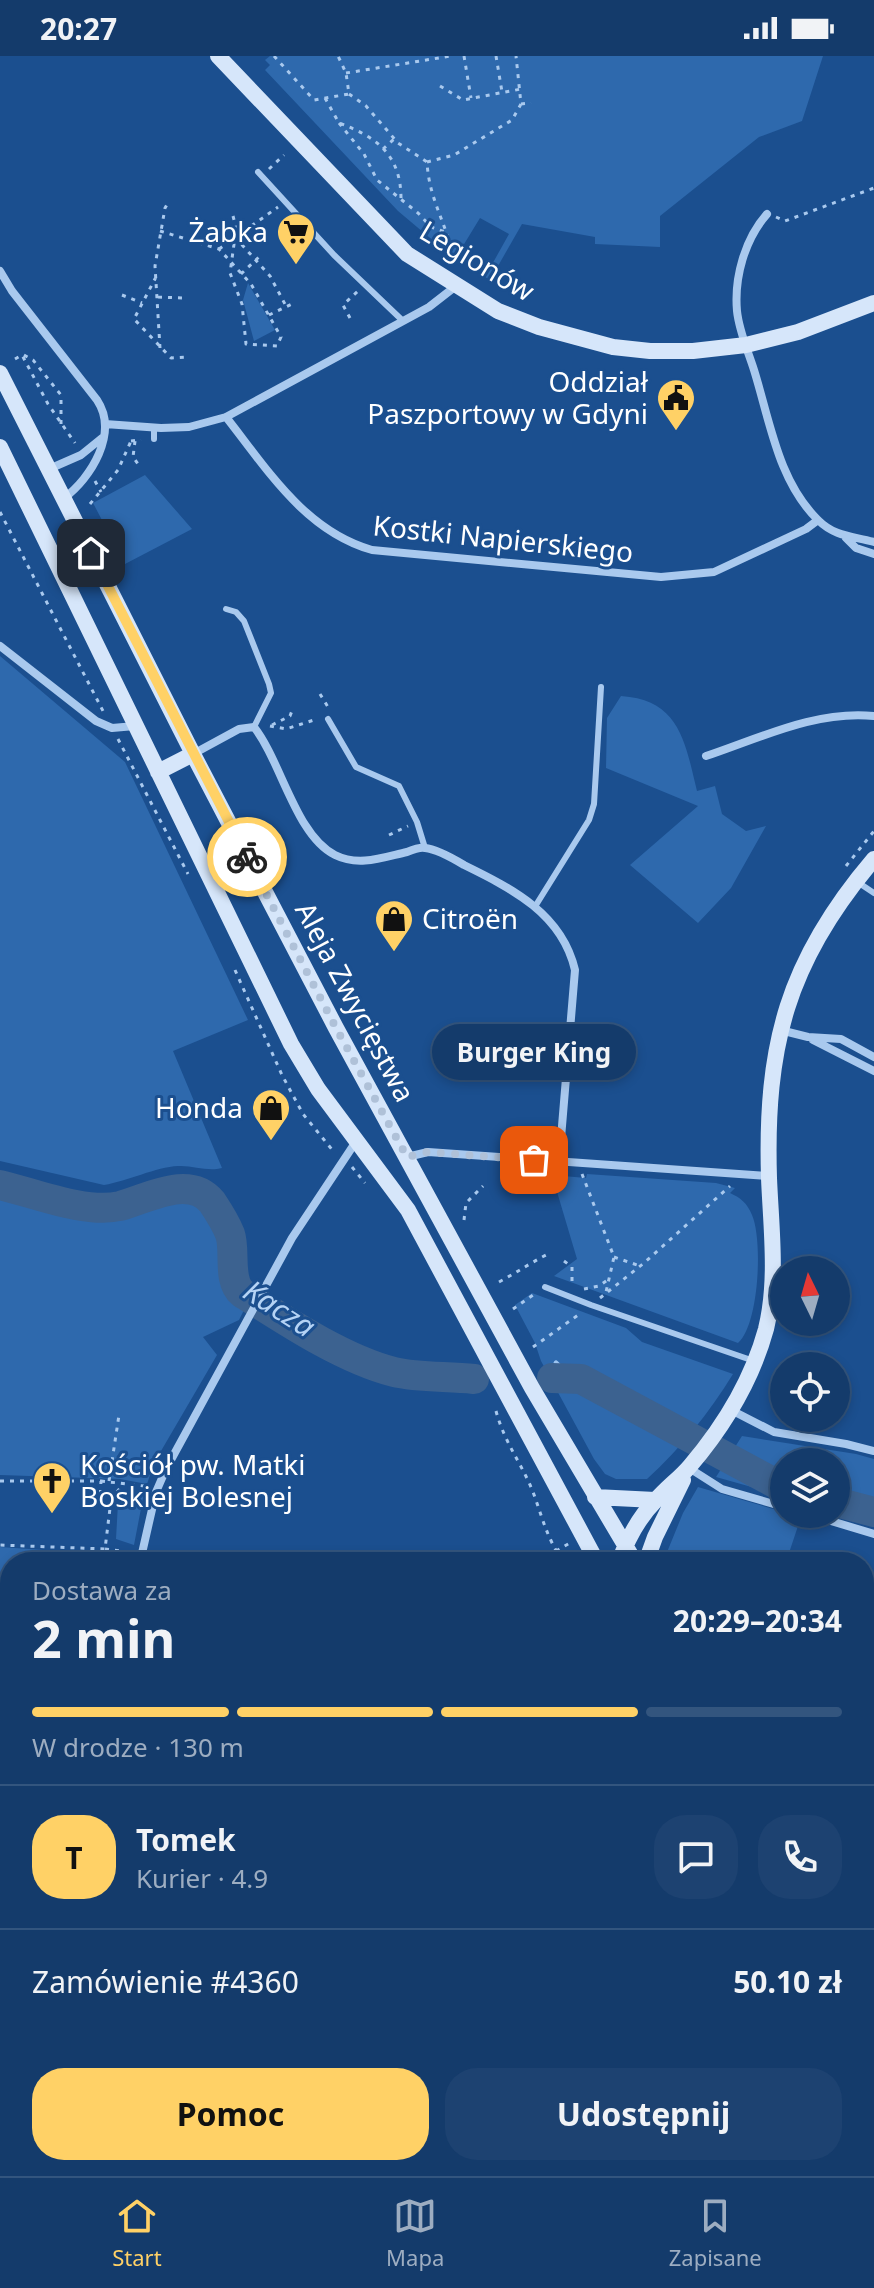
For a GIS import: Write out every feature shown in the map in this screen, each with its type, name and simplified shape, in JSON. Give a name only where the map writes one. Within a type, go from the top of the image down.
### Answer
[{"type":"main road","name":"Legionów","points":[[218,56],[407,254],[498,311],[539,327],[613,347],[693,351],[746,345],[798,332],[874,303]]},
{"type":"main road","name":"Aleja Zwycięstwa","points":[[0,373],[336,1028],[532,1388],[595,1497],[621,1552]]},
{"type":"main road","points":[[0,447],[291,1044],[318,1089],[408,1210],[592,1552]]},
{"type":"main road","points":[[158,772],[193,754]]},
{"type":"main road","points":[[623,1552],[655,1500],[691,1466],[718,1431],[754,1361],[766,1328],[773,1261],[769,1103],[779,1029],[808,956],[832,914],[856,881],[872,866]]},
{"type":"main road","points":[[650,1552],[691,1466]]},
{"type":"main road","points":[[595,1497],[655,1500]]},
{"type":"street","points":[[767,214],[755,227],[739,273],[737,310],[782,464],[794,489],[818,520],[856,548],[874,554]]},
{"type":"street","points":[[0,271],[102,408],[105,424],[97,458],[79,487],[63,498]]},
{"type":"street","points":[[105,424],[189,427],[226,417],[429,307],[456,286]]},
{"type":"street","name":"Kostki Napierskiego","points":[[226,417],[273,478],[315,522],[354,545],[372,550],[684,577],[714,572],[806,529],[818,520]]},
{"type":"street","points":[[49,469],[81,455],[102,438]]},
{"type":"street","points":[[846,538],[874,542]]},
{"type":"street","points":[[0,646],[96,721],[112,728],[136,726]]},
{"type":"street","points":[[706,756],[819,718],[874,716]]},
{"type":"street","points":[[193,754],[239,729],[254,727],[297,808],[324,848],[349,860],[364,861],[425,848],[489,877],[536,905],[563,937],[575,970],[559,1162]]},
{"type":"street","points":[[779,1029],[808,1037],[874,1071]]},
{"type":"street","points":[[808,1037],[841,1039],[874,1057]]},
{"type":"street","points":[[139,1552],[156,1492],[166,1469],[306,1214],[357,1140]]},
{"type":"street","points":[[407,1157],[428,1152],[769,1176]]},
{"type":"street","points":[[731,1410],[774,1432],[874,1451]]},
{"type":"street","points":[[691,1466],[722,1489],[770,1503]]},
{"type":"street","points":[[850,1527],[874,1534]]},
{"type":"lane","points":[[260,174],[403,321]]},
{"type":"lane","points":[[154,428],[154,439]]},
{"type":"lane","points":[[226,609],[236,612],[244,621],[269,684],[271,693],[254,727]]},
{"type":"lane","points":[[536,905],[589,820],[595,787],[601,687]]},
{"type":"lane","points":[[328,719],[356,767],[399,786],[417,822],[425,848]]},
{"type":"lane","points":[[856,881],[874,893]]},
{"type":"lane","points":[[545,1287],[754,1361]]},
{"type":"path","points":[[274,56],[314,100],[349,94],[366,106],[394,139],[427,162],[431,197],[447,233],[454,262]]},
{"type":"path","points":[[338,56],[346,73],[349,94]]},
{"type":"path","points":[[346,73],[451,56]]},
{"type":"path","points":[[464,56],[471,98]]},
{"type":"path","points":[[496,56],[502,92]]},
{"type":"path","points":[[427,162],[454,155],[512,120],[521,104],[516,56]]},
{"type":"path","points":[[440,86],[455,98],[463,100],[521,89]]},
{"type":"path","points":[[325,98],[339,123],[364,154],[372,174],[431,227],[447,233]]},
{"type":"path","points":[[521,104],[531,103]]},
{"type":"path","points":[[339,123],[360,131],[383,149],[396,166],[401,199]]},
{"type":"path","points":[[383,149],[394,139]]},
{"type":"path","points":[[260,174],[284,155]]},
{"type":"path","points":[[767,214],[785,221],[874,188]]},
{"type":"path","points":[[160,348],[155,266],[160,231],[169,201]]},
{"type":"path","points":[[219,249],[284,202]]},
{"type":"path","points":[[160,231],[219,249],[230,263],[251,284],[281,337],[277,346],[246,344],[242,304],[230,273],[230,263],[236,236],[233,216]]},
{"type":"path","points":[[236,236],[270,276],[286,306]]},
{"type":"path","points":[[241,274],[261,255]]},
{"type":"path","points":[[156,277],[134,319],[171,358],[188,357]]},
{"type":"path","points":[[122,295],[142,303]]},
{"type":"path","points":[[158,297],[182,298]]},
{"type":"path","points":[[269,315],[294,303]]},
{"type":"path","points":[[15,359],[22,355]]},
{"type":"path","points":[[22,355],[61,424],[72,437]]},
{"type":"path","points":[[22,355],[33,360],[61,395],[61,424]]},
{"type":"path","points":[[90,504],[118,470],[131,441],[132,427]]},
{"type":"path","points":[[135,441],[133,457],[138,464]]},
{"type":"path","points":[[0,512],[105,714]]},
{"type":"path","points":[[270,726],[286,729],[320,718],[328,719],[329,710],[320,694]]},
{"type":"path","points":[[281,720],[290,716],[293,708]]},
{"type":"path","points":[[118,739],[192,881]]},
{"type":"path","points":[[389,835],[417,822]]},
{"type":"path","points":[[236,966],[235,973],[282,1075],[303,1114],[331,1150]]},
{"type":"path","points":[[577,1163],[614,1257],[606,1292]]},
{"type":"path","points":[[352,1167],[369,1187]]},
{"type":"path","points":[[548,1192],[564,1174]]},
{"type":"path","points":[[464,1220],[466,1203],[483,1186]]},
{"type":"path","points":[[533,1347],[640,1266],[730,1186]]},
{"type":"path","points":[[499,1282],[520,1267],[548,1254],[546,1251]]},
{"type":"path","points":[[614,1257],[640,1266]]},
{"type":"path","points":[[564,1261],[572,1267],[573,1287]]},
{"type":"path","points":[[580,1289],[599,1286],[609,1279]]},
{"type":"path","points":[[513,1309],[545,1287]]},
{"type":"path","points":[[493,1400],[506,1444],[532,1491],[542,1522],[558,1552]]},
{"type":"path","points":[[109,1481],[119,1415]]},
{"type":"path","points":[[0,1481],[109,1481],[147,1486]]},
{"type":"path","points":[[101,1481],[100,1499],[111,1500]]},
{"type":"path","points":[[105,1549],[111,1500],[124,1482]]},
{"type":"path","points":[[0,1545],[119,1552]]},
{"type":"shaded area","points":[[270,56],[823,56],[802,121],[759,137],[660,216],[660,247],[595,244],[595,237],[522,224],[490,280],[485,277],[509,234],[480,218],[455,259],[398,211],[265,70],[270,65],[265,60]]},
{"type":"shaded area","points":[[248,283],[275,330],[254,341],[243,300]]},
{"type":"shaded area","points":[[145,475],[192,529],[125,564],[93,503]]},
{"type":"shaded area","points":[[0,656],[125,762],[248,1020],[173,1051],[222,1168],[169,1167],[104,1185],[0,1161]]},
{"type":"shaded area","points":[[621,696],[641,699],[668,715],[683,740],[697,791],[715,786],[722,814],[746,831],[766,826],[731,888],[698,923],[630,865],[698,806],[606,768],[607,718]]},
{"type":"shaded area","points":[[587,1174],[716,1183],[735,1188],[730,1193],[743,1201],[752,1215],[758,1262],[751,1319],[738,1343],[554,1276],[577,1259],[552,1175],[586,1178]]},
{"type":"shaded area","points":[[0,1193],[95,1212],[115,1213],[193,1194],[214,1212],[228,1238],[229,1282],[234,1294],[248,1302],[239,1320],[203,1337],[217,1355],[154,1463],[147,1484],[120,1479],[0,1475]]},
{"type":"shaded area","points":[[532,1293],[626,1328],[642,1342],[733,1374],[694,1430],[647,1479],[616,1479],[605,1474],[594,1459],[541,1361],[515,1305]]},
{"type":"shaded area","points":[[742,1436],[818,1448],[770,1448],[770,1492],[716,1477]]},
{"type":"shaded area","points":[[850,1453],[874,1459],[874,1517],[850,1511]]},
{"type":"shaded area","points":[[698,1487],[770,1508],[770,1528],[797,1528],[789,1552],[667,1552]]},
{"type":"shaded area","points":[[144,1493],[134,1545],[116,1539],[118,1503],[123,1495]]},
{"type":"shaded area","points":[[0,1547],[73,1552],[0,1552]]},
{"type":"waterway","name":"Kacza","points":[[0,1185],[60,1202],[106,1208],[180,1189],[203,1194],[212,1202],[230,1234],[233,1273],[242,1293],[315,1338],[375,1366],[413,1375],[474,1379]]},
{"type":"waterway","points":[[556,1363],[572,1379]]},
{"type":"waterway","name":"Kacza","points":[[552,1378],[581,1379],[770,1480]]},
{"type":"waterway","name":"Kacza","points":[[850,1506],[874,1512]]},
{"type":"way so far","points":[[247,857],[407,1157],[428,1152],[534,1160]]},
{"type":"place","name":"Żabka","points":[[296,266]]},
{"type":"place","name":"Oddział Paszportowy w Gdyni","points":[[676,432]]},
{"type":"place","name":"Citroën","points":[[394,953]]},
{"type":"place","name":"Honda","points":[[271,1142]]},
{"type":"place","name":"Burger King","points":[[534,1160]]},
{"type":"place","name":"Kościół pw. Matki Boskiej Bolesnej","points":[[52,1515]]},
{"type":"route","points":[[91,553],[247,857]]}]
